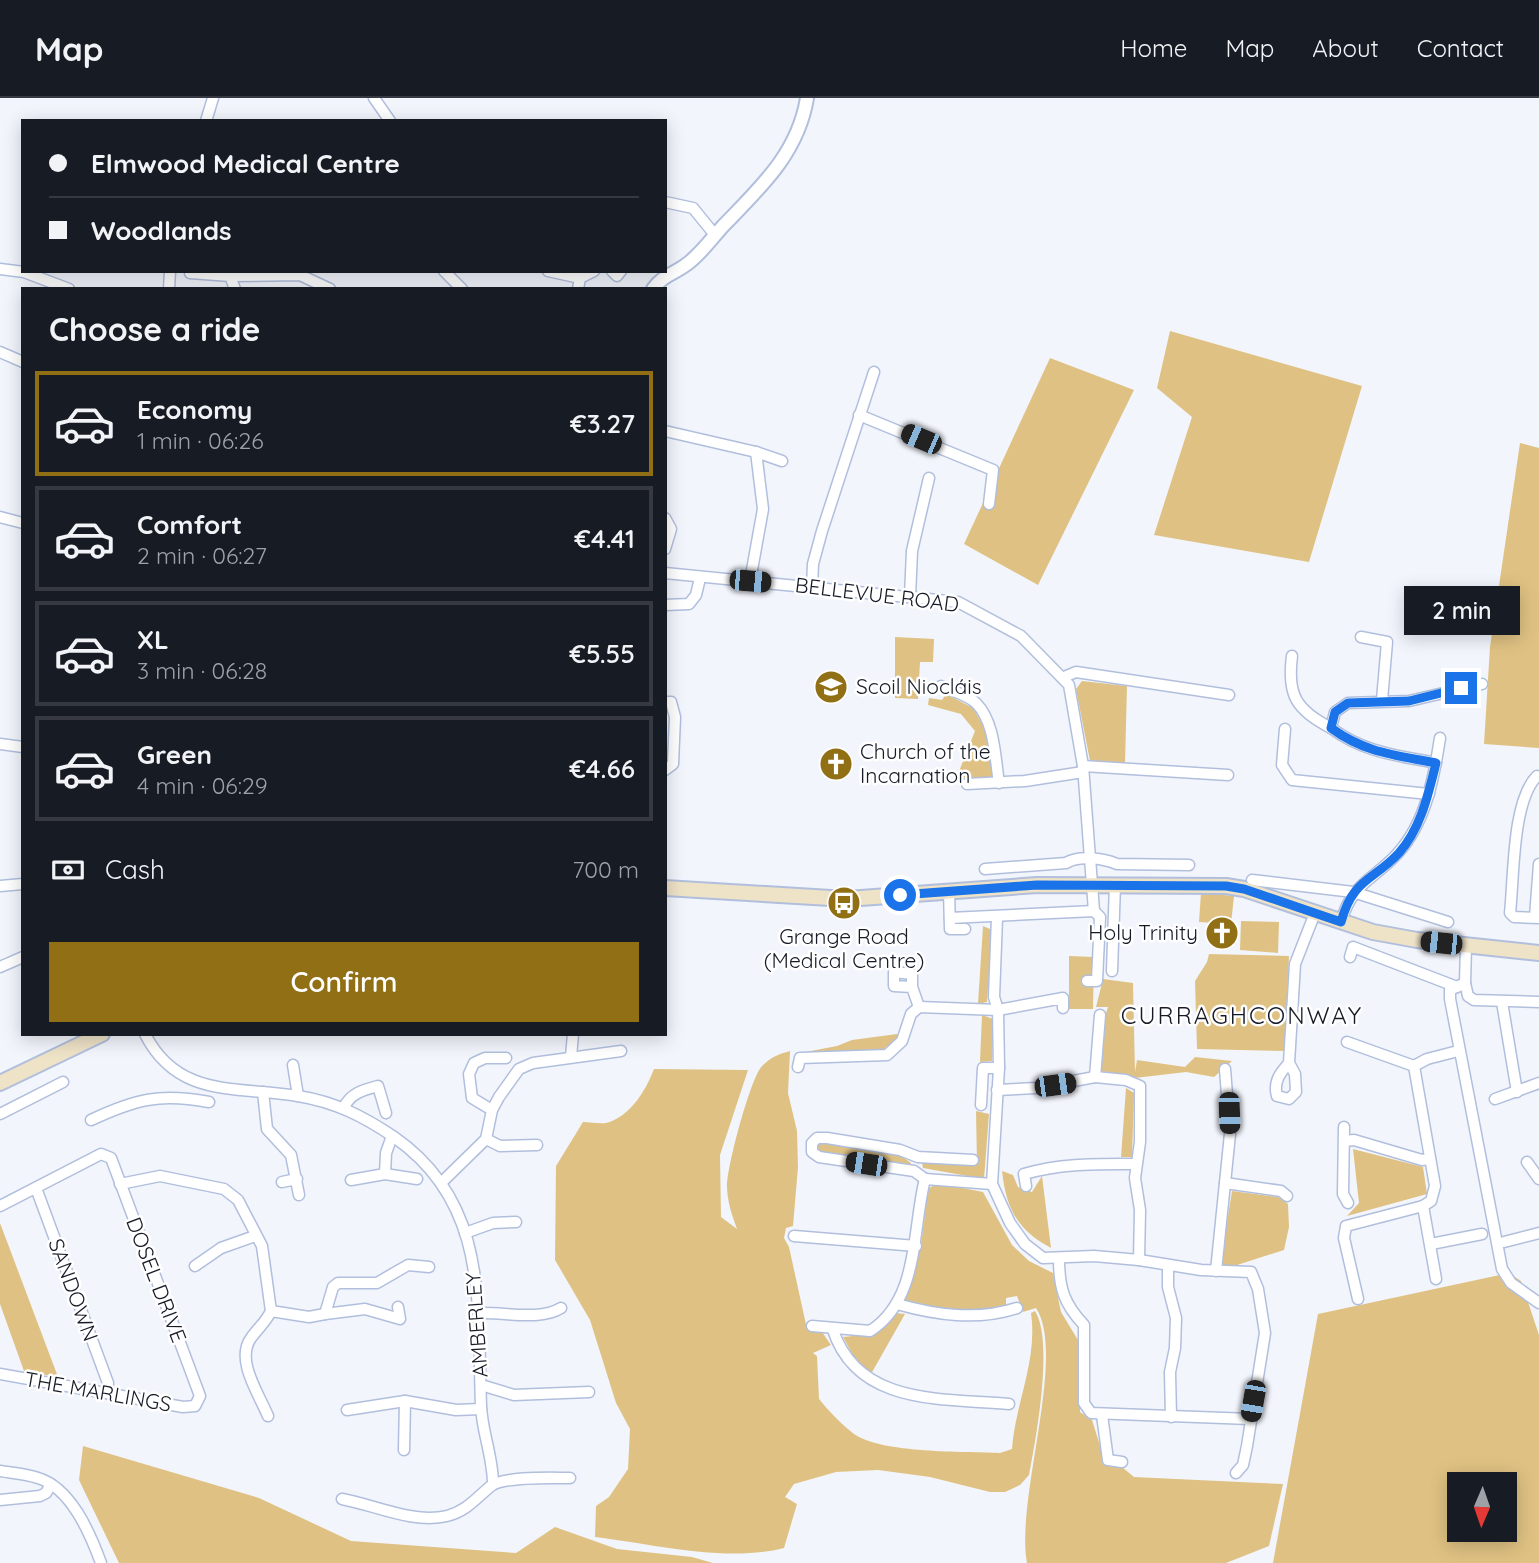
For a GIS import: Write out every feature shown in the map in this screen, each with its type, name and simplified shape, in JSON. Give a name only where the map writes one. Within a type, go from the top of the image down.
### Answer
[{"type":"main road","points":[[667,888],[847,899],[1091,884],[1226,886],[1341,922],[1417,940],[1539,953]]},
{"type":"main road","points":[[0,1083],[98,1036]]},
{"type":"street","points":[[207,119],[213,98]]},
{"type":"street","points":[[374,98],[389,119]]},
{"type":"street","points":[[654,287],[662,277],[687,264],[767,180],[790,150],[803,119],[805,98]]},
{"type":"street","points":[[667,202],[692,208],[715,235]]},
{"type":"street","points":[[0,269],[21,272]]},
{"type":"street","points":[[27,273],[64,287]]},
{"type":"street","points":[[190,273],[230,276],[300,275],[326,287]]},
{"type":"street","points":[[446,273],[460,287]]},
{"type":"street","points":[[557,273],[580,278],[590,273]]},
{"type":"street","points":[[230,276],[234,287]]},
{"type":"street","points":[[578,287],[580,278]]},
{"type":"street","points":[[0,352],[21,361]]},
{"type":"street","points":[[812,587],[813,564],[822,531],[874,372]]},
{"type":"street","points":[[859,415],[993,470],[989,505]]},
{"type":"street","points":[[667,431],[756,452],[782,461]]},
{"type":"street","points":[[750,581],[763,509],[756,452]]},
{"type":"street","points":[[910,596],[912,551],[929,478]]},
{"type":"street","points":[[0,517],[21,522]]},
{"type":"street","points":[[667,522],[671,529],[667,543]]},
{"type":"street","name":"BELLEVUE ROAD","points":[[667,573],[958,601],[1012,628],[1063,677],[1076,713],[1094,911],[1100,918],[1097,981],[1087,981]]},
{"type":"street","points":[[667,605],[689,604],[696,596],[700,578]]},
{"type":"street","points":[[1361,638],[1387,642],[1382,700]]},
{"type":"street","points":[[1292,656],[1292,694],[1309,716],[1353,744],[1385,754],[1436,763]]},
{"type":"street","points":[[1063,677],[1076,672],[1228,695]]},
{"type":"street","points":[[1331,728],[1335,712],[1348,703],[1409,701],[1482,684]]},
{"type":"street","points":[[941,686],[975,702],[983,713],[991,730],[999,783]]},
{"type":"street","points":[[667,702],[670,702],[675,716],[673,764],[667,768]]},
{"type":"street","points":[[1285,729],[1282,765],[1292,780],[1429,794]]},
{"type":"street","points":[[1341,922],[1353,892],[1365,878],[1398,853],[1412,834],[1429,794],[1440,738]]},
{"type":"street","points":[[0,744],[21,747]]},
{"type":"street","points":[[967,784],[999,783],[1083,769],[1228,775]]},
{"type":"street","points":[[1537,776],[1527,786],[1521,808],[1510,913],[1514,917],[1537,918],[1539,864]]},
{"type":"street","points":[[985,869],[1106,859],[1116,864],[1189,865]]},
{"type":"street","points":[[1252,880],[1353,892],[1448,922]]},
{"type":"street","points":[[0,886],[21,884]]},
{"type":"street","points":[[1112,971],[1115,884]]},
{"type":"street","points":[[949,891],[950,929],[964,929]]},
{"type":"street","points":[[950,918],[997,918],[1094,911]]},
{"type":"street","points":[[1289,1063],[1295,964],[1315,913]]},
{"type":"street","points":[[997,918],[994,997],[998,1010],[999,1068],[992,1184],[998,1203],[1025,1244],[1044,1258],[1094,1256],[1168,1266],[1251,1272],[1258,1289],[1265,1333],[1243,1465],[1237,1473]]},
{"type":"street","points":[[1461,985],[1466,946]]},
{"type":"street","points":[[1350,957],[1353,947],[1461,985],[1474,1000],[1539,1002]]},
{"type":"street","points":[[0,967],[21,958]]},
{"type":"street","points":[[1461,985],[1450,990],[1458,1051],[1502,1269],[1511,1283],[1539,1303]]},
{"type":"street","points":[[912,987],[919,1007]]},
{"type":"street","points":[[798,1067],[800,1058],[887,1055],[902,1041],[911,1014],[919,1007],[998,1010],[1063,998],[1063,1008]]},
{"type":"street","points":[[1502,1002],[1517,1092]]},
{"type":"street","points":[[1095,1077],[1100,1015]]},
{"type":"street","name":"AMBERLEY","points":[[146,1036],[162,1061],[180,1076],[204,1085],[298,1096],[344,1107],[392,1136],[428,1164],[442,1182],[456,1206],[465,1233],[480,1313],[481,1409],[493,1465],[493,1484]]},
{"type":"street","points":[[571,1056],[573,1036]]},
{"type":"street","points":[[1347,1042],[1414,1066],[1427,1059],[1458,1051]]},
{"type":"street","points":[[442,1182],[486,1139],[492,1110],[519,1069],[533,1063],[571,1056],[621,1051]]},
{"type":"street","points":[[492,1110],[472,1098],[468,1074],[474,1062],[485,1058],[506,1058]]},
{"type":"street","points":[[293,1065],[298,1096]]},
{"type":"street","points":[[1358,1299],[1344,1238],[1346,1226],[1423,1206],[1434,1196],[1414,1066]]},
{"type":"street","points":[[981,1105],[983,1068],[999,1068]]},
{"type":"street","points":[[1216,1270],[1230,1134],[1225,1069]]},
{"type":"street","points":[[171,1097],[180,1076]]},
{"type":"street","points":[[997,1090],[1036,1088],[1095,1077],[1126,1080],[1140,1086],[1140,1142],[1135,1164],[1140,1210],[1139,1260]]},
{"type":"street","points":[[0,1114],[63,1082]]},
{"type":"street","points":[[1495,1099],[1539,1083]]},
{"type":"street","points":[[344,1107],[348,1100],[360,1092],[377,1086],[386,1112]]},
{"type":"street","points":[[263,1092],[267,1129],[290,1155],[298,1179],[299,1195]]},
{"type":"street","points":[[91,1120],[132,1101],[156,1096],[209,1102]]},
{"type":"street","points":[[1344,1127],[1343,1194],[1348,1203]]},
{"type":"street","points":[[385,1174],[386,1153],[392,1136]]},
{"type":"street","points":[[973,1160],[918,1157],[900,1150],[821,1137],[815,1139],[811,1147],[818,1157],[914,1171],[925,1179],[992,1184]]},
{"type":"street","points":[[486,1139],[500,1146],[537,1145]]},
{"type":"street","points":[[1345,1140],[1354,1140],[1422,1160],[1430,1159]]},
{"type":"street","name":"DOSEL DRIVE","points":[[36,1188],[101,1154],[106,1155],[120,1184],[200,1396],[195,1406]]},
{"type":"street","points":[[914,1171],[918,1157]]},
{"type":"street","points":[[1527,1162],[1539,1179]]},
{"type":"street","points":[[1026,1186],[1024,1174],[1037,1170],[1070,1164],[1135,1164]]},
{"type":"street","points":[[351,1180],[385,1174],[417,1179]]},
{"type":"street","points":[[120,1184],[160,1176],[224,1189],[238,1200],[249,1217],[255,1236],[262,1246],[271,1311],[245,1350],[246,1364],[268,1416]]},
{"type":"street","points":[[282,1182],[298,1179]]},
{"type":"street","points":[[812,1326],[833,1330],[870,1331],[897,1304],[916,1246],[925,1179]]},
{"type":"street","points":[[1225,1183],[1281,1191],[1287,1196]]},
{"type":"street","points":[[0,1206],[36,1188]]},
{"type":"street","name":"SANDOWN","points":[[36,1188],[107,1383],[107,1393]]},
{"type":"street","points":[[1423,1206],[1432,1244],[1436,1279]]},
{"type":"street","points":[[465,1233],[493,1223],[516,1222]]},
{"type":"street","points":[[1504,1242],[1539,1233]]},
{"type":"street","points":[[1432,1244],[1482,1234]]},
{"type":"street","points":[[195,1266],[222,1248],[255,1236]]},
{"type":"street","points":[[794,1236],[916,1246]]},
{"type":"street","points":[[1059,1259],[1059,1282],[1066,1306],[1084,1325],[1084,1403],[1091,1413],[1250,1419]]},
{"type":"street","points":[[326,1314],[333,1287],[338,1283],[377,1283],[408,1265],[429,1267]]},
{"type":"street","points":[[1168,1266],[1168,1287],[1176,1318],[1175,1348],[1170,1372],[1171,1417]]},
{"type":"street","points":[[897,1304],[920,1311],[974,1317],[996,1315],[1017,1308]]},
{"type":"street","points":[[271,1311],[309,1317],[365,1309],[400,1319],[398,1307]]},
{"type":"street","points":[[480,1313],[537,1314],[561,1308]]},
{"type":"street","points":[[833,1330],[842,1350],[864,1377],[890,1391],[917,1397],[1009,1404]]},
{"type":"street","name":"THE MARLINGS","points":[[0,1374],[195,1406]]},
{"type":"street","points":[[481,1385],[514,1395],[589,1392]]},
{"type":"street","points":[[404,1450],[405,1401]]},
{"type":"street","points":[[347,1409],[405,1401],[456,1410],[481,1409]]},
{"type":"street","points":[[1102,1415],[1108,1460],[1122,1462]]},
{"type":"street","points":[[0,1471],[37,1478],[51,1483],[63,1493],[93,1540],[101,1563]]},
{"type":"street","points":[[342,1499],[408,1515],[445,1516],[465,1509],[493,1484],[535,1478],[570,1478]]},
{"type":"street","points":[[0,1500],[40,1496],[46,1493],[51,1483]]},
{"type":"shaded area","points":[[1170,331],[1362,386],[1309,562],[1154,535],[1192,417],[1157,388]]},
{"type":"shaded area","points":[[1050,358],[1134,390],[1038,585],[964,544]]},
{"type":"shaded area","points":[[1520,443],[1539,448],[1539,748],[1484,744],[1490,647]]},
{"type":"shaded area","points":[[895,637],[934,639],[933,662],[920,662],[918,699],[895,698]]},
{"type":"shaded area","points":[[1082,681],[1127,686],[1125,763],[1090,761],[1076,689]]},
{"type":"shaded area","points":[[946,694],[973,708],[985,729],[993,777],[956,779],[975,731],[961,714],[928,705],[929,698],[942,700]]},
{"type":"shaded area","points":[[1201,893],[1234,896],[1231,924],[1199,922]]},
{"type":"shaded area","points":[[1241,921],[1279,922],[1278,953],[1240,950]]},
{"type":"shaded area","points":[[983,926],[992,930],[987,1002],[978,1004]]},
{"type":"shaded area","points":[[1209,954],[1289,956],[1285,1051],[1197,1049],[1195,981]]},
{"type":"shaded area","points":[[1069,956],[1094,957],[1093,1009],[1069,1009]]},
{"type":"shaded area","points":[[1103,979],[1133,983],[1135,1072],[1137,1060],[1185,1067],[1195,1057],[1232,1061],[1214,1077],[1186,1072],[1135,1078],[1101,1072],[1102,1025],[1108,1007],[1096,1007]]},
{"type":"shaded area","points":[[982,1015],[993,1019],[992,1061],[980,1062]]},
{"type":"shaded area","points":[[897,1034],[898,1037],[883,1050],[795,1054],[837,1046],[852,1040]]},
{"type":"shaded area","points":[[790,1051],[788,1093],[797,1131],[798,1167],[793,1226],[786,1228],[784,1238],[789,1247],[807,1329],[822,1332],[831,1345],[813,1353],[817,1356],[819,1399],[854,1434],[884,1445],[1000,1453],[1012,1449],[1029,1365],[1031,1313],[1035,1311],[1043,1344],[1043,1367],[1039,1415],[1029,1475],[1020,1485],[1005,1492],[990,1492],[930,1477],[878,1470],[836,1472],[794,1484],[785,1497],[797,1504],[784,1548],[762,1552],[738,1554],[690,1551],[595,1537],[596,1506],[609,1497],[628,1469],[630,1429],[616,1403],[590,1320],[555,1260],[556,1166],[583,1122],[606,1123],[622,1115],[642,1094],[654,1069],[748,1070],[720,1155],[721,1217],[737,1229],[727,1186],[740,1124],[751,1088],[762,1066],[775,1056]]},
{"type":"shaded area","points":[[1126,1088],[1134,1093],[1132,1157],[1121,1157]]},
{"type":"shaded area","points":[[976,1111],[989,1114],[984,1179],[923,1168],[922,1163],[926,1162],[977,1164]]},
{"type":"shaded area","points":[[819,1143],[897,1153],[911,1163],[910,1166],[821,1153],[816,1146]]},
{"type":"shaded area","points":[[1353,1149],[1423,1167],[1427,1194],[1347,1216],[1359,1203]]},
{"type":"shaded area","points":[[1002,1171],[1013,1175],[1018,1187],[1032,1192],[1042,1176],[1051,1248],[1030,1234],[1015,1217]]},
{"type":"shaded area","points":[[937,1183],[983,1192],[1012,1245],[1029,1261],[1053,1273],[1061,1312],[1081,1345],[1080,1412],[1092,1420],[1106,1465],[1122,1467],[1134,1477],[1283,1484],[1269,1546],[1226,1563],[1027,1563],[1025,1536],[1028,1503],[1044,1393],[1044,1330],[1036,1308],[1023,1312],[1017,1296],[1006,1298],[1006,1306],[995,1310],[972,1312],[913,1306],[906,1301],[906,1291],[921,1246],[928,1189]]},
{"type":"shaded area","points":[[1232,1191],[1278,1197],[1288,1204],[1289,1227],[1284,1250],[1234,1266],[1220,1266]]},
{"type":"shaded area","points":[[0,1223],[58,1377],[24,1371],[0,1304]]},
{"type":"shaded area","points":[[1509,1273],[1521,1281],[1539,1335],[1539,1563],[1273,1563],[1318,1314]]},
{"type":"shaded area","points":[[896,1313],[905,1314],[871,1374],[856,1361],[843,1337],[872,1334]]},
{"type":"shaded area","points":[[83,1446],[259,1498],[351,1541],[516,1553],[555,1527],[617,1549],[692,1557],[713,1563],[119,1563],[79,1480]]},
{"type":"place","name":"Scoil Niocláis","points":[[831,687]]},
{"type":"place","name":"Church of the Incarnation","points":[[836,764]]},
{"type":"place","name":"Grange Road (Medical Centre)","points":[[844,903]]},
{"type":"place","name":"Holy Trinity","points":[[1222,933]]},
{"type":"district","name":"CURRAGHCONWAY","points":[[1242,1016]]},
{"type":"route","points":[[900,895],[1037,885],[1226,886],[1244,889],[1341,922],[1353,892],[1365,878],[1397,854],[1412,834],[1429,794],[1436,763],[1385,754],[1353,744],[1331,728],[1335,712],[1348,703],[1409,701],[1461,688]]}]
